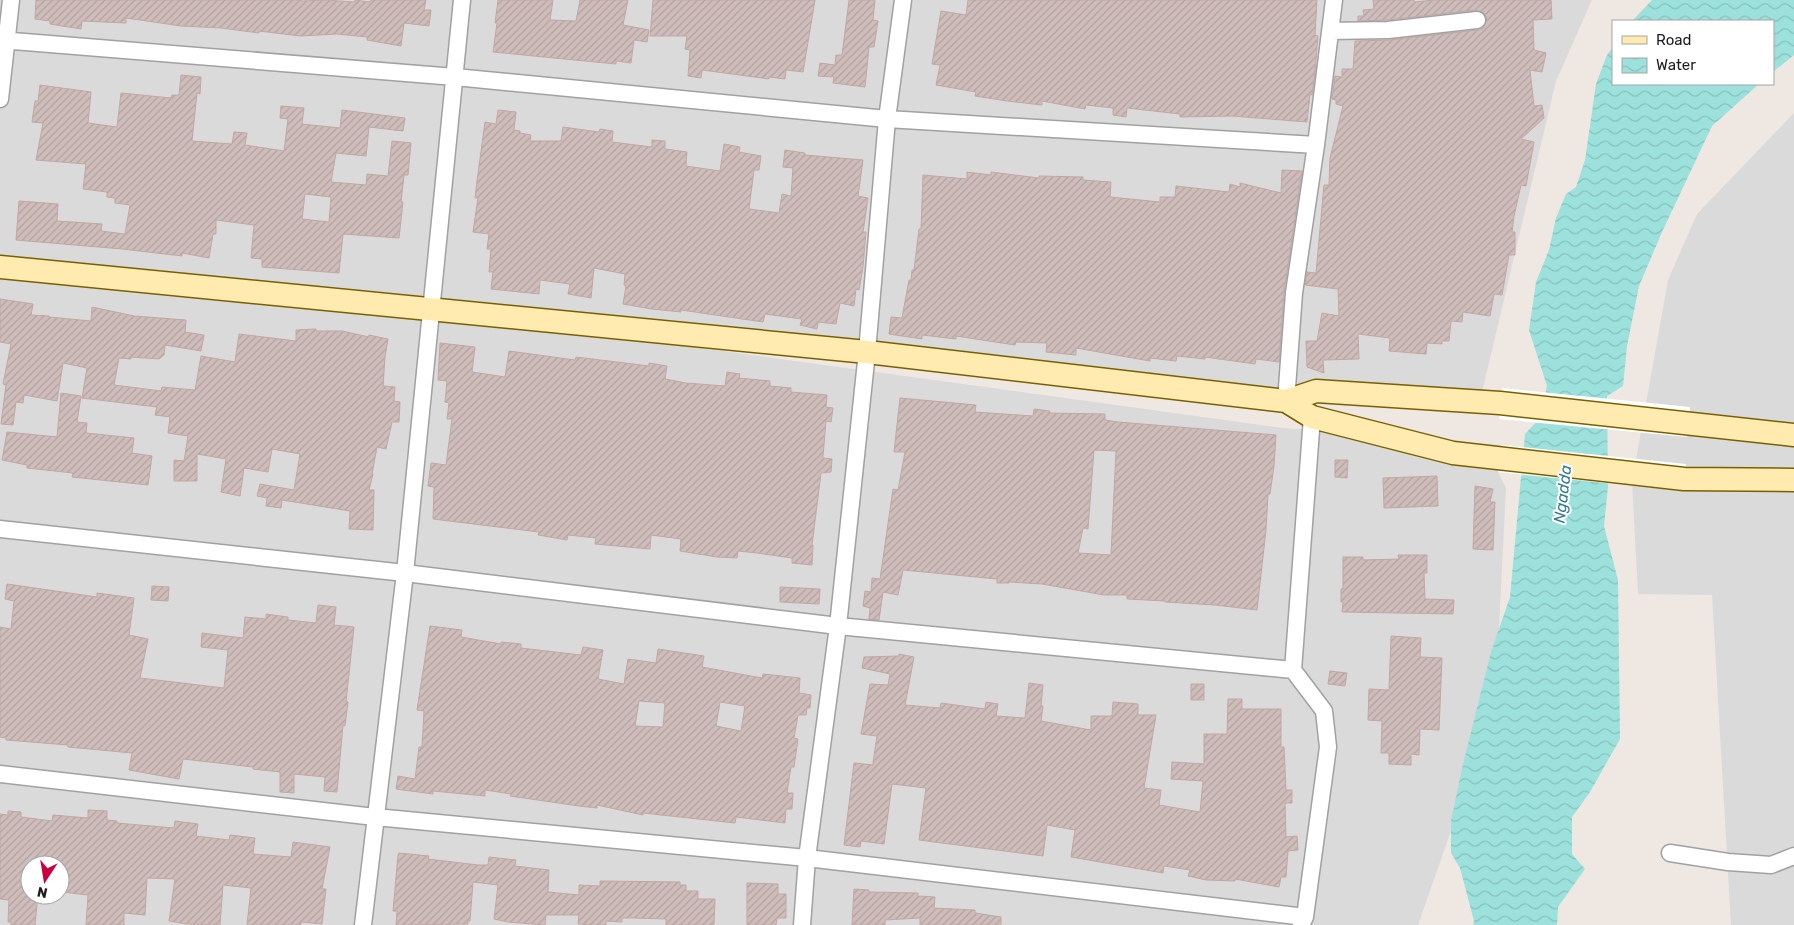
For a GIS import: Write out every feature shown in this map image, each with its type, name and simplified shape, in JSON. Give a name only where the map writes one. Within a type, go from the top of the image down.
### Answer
[{"type":"main road","points":[[0,266],[867,352],[1286,401],[1316,391],[1500,403],[1794,435]]},
{"type":"main road","points":[[1286,401],[1312,418],[1453,453],[1684,479],[1794,480]]},
{"type":"street","points":[[0,99],[4,41],[11,0]]},
{"type":"street","points":[[363,925],[406,573],[462,0]]},
{"type":"street","points":[[802,925],[807,858],[838,626],[867,352],[887,119],[902,0]]},
{"type":"street","points":[[1286,401],[1294,293],[1316,145],[1334,0]]},
{"type":"street","points":[[1330,31],[1388,30],[1477,20]]},
{"type":"street","points":[[4,41],[455,76],[887,119],[1316,145]]},
{"type":"street","points":[[0,774],[376,818],[807,858],[1303,921],[1328,747],[1324,711],[1293,670],[1312,418]]},
{"type":"street","points":[[0,528],[406,573],[838,626],[1293,670]]},
{"type":"street","points":[[1670,853],[1728,862],[1771,865],[1794,864]]},
{"type":"street","points":[[1771,865],[1794,856]]},
{"type":"shaded area","points":[[0,0],[1592,0],[1556,81],[1477,413],[0,266]]},
{"type":"shaded area","points":[[1794,113],[1794,925],[1731,925],[1712,595],[1638,594],[1632,482],[1668,280],[1697,214]]},
{"type":"shaded area","points":[[0,267],[424,310],[1283,428],[1501,445],[1498,472],[1506,488],[1498,647],[1451,831],[1418,925],[0,925]]},
{"type":"water","points":[[1652,0],[1794,0],[1794,55],[1774,71],[1774,20],[1633,20]]},
{"type":"water","name":"Ngadda","points":[[1612,48],[1612,85],[1758,85],[1712,126],[1639,286],[1627,346],[1623,386],[1607,396],[1608,487],[1604,526],[1618,580],[1620,739],[1590,792],[1572,817],[1572,854],[1585,869],[1558,907],[1557,925],[1473,925],[1474,921],[1460,868],[1451,853],[1451,821],[1491,652],[1510,597],[1525,434],[1541,417],[1547,386],[1529,330],[1536,282],[1549,250],[1556,218],[1566,194],[1576,187],[1585,160],[1596,84],[1607,55]]},
{"type":"pier","points":[[1502,388],[1690,407],[1687,437],[1499,419]]},
{"type":"pier","points":[[1501,445],[1686,464],[1683,491],[1498,472]]},
{"type":"building","points":[[36,0],[326,0],[355,2],[355,0],[370,2],[371,0],[426,0],[424,10],[431,10],[429,26],[404,23],[401,46],[367,40],[367,37],[337,34],[300,36],[259,31],[259,33],[221,28],[181,26],[126,18],[126,23],[82,21],[81,29],[50,24],[50,21],[35,19]]},
{"type":"building","points":[[498,0],[553,0],[550,20],[576,21],[580,0],[628,0],[623,25],[649,30],[647,42],[634,40],[631,63],[616,61],[616,64],[493,52]]},
{"type":"building","points":[[653,0],[815,0],[803,72],[786,70],[785,79],[769,77],[769,79],[702,70],[701,78],[688,76],[690,50],[685,49],[687,36],[650,36]]},
{"type":"building","points":[[849,0],[875,0],[873,20],[878,21],[874,47],[869,47],[865,87],[833,83],[834,77],[818,76],[820,63],[835,65],[836,55],[842,55]]},
{"type":"building","points":[[968,0],[1317,0],[1315,35],[1318,36],[1315,72],[1307,122],[1232,116],[1180,117],[1180,114],[1127,108],[1126,117],[1113,115],[1113,108],[1086,105],[1085,109],[1042,101],[1042,105],[1007,101],[975,96],[976,92],[936,85],[940,65],[932,64],[941,11],[966,15]]},
{"type":"building","points":[[1373,0],[1414,0],[1414,2],[1434,0],[1551,0],[1552,19],[1533,20],[1534,50],[1546,53],[1542,72],[1530,70],[1534,106],[1542,105],[1544,118],[1521,139],[1534,142],[1526,186],[1521,185],[1514,216],[1512,232],[1515,232],[1515,255],[1509,255],[1502,295],[1494,294],[1490,316],[1463,312],[1462,322],[1451,321],[1449,341],[1442,341],[1442,344],[1427,343],[1426,354],[1389,351],[1390,338],[1358,334],[1359,359],[1323,360],[1324,373],[1307,367],[1306,341],[1317,341],[1322,313],[1339,316],[1338,289],[1305,285],[1307,272],[1316,273],[1324,185],[1329,185],[1330,158],[1343,106],[1336,104],[1336,100],[1332,99],[1335,76],[1342,77],[1342,69],[1353,69],[1355,41],[1389,40],[1478,30],[1483,28],[1487,19],[1485,14],[1476,10],[1387,20],[1358,21],[1358,16],[1364,16],[1363,10],[1374,9]]},
{"type":"building","points":[[181,75],[201,77],[200,94],[197,93],[192,141],[232,144],[234,132],[247,133],[245,145],[284,151],[288,119],[280,118],[281,106],[304,108],[302,124],[340,128],[342,110],[405,118],[403,131],[369,127],[366,156],[336,153],[331,182],[366,185],[367,174],[388,176],[392,141],[411,143],[408,175],[404,175],[399,238],[343,234],[339,273],[262,267],[262,259],[251,258],[254,225],[216,220],[216,234],[213,234],[209,258],[182,253],[182,256],[16,240],[19,201],[58,204],[57,221],[102,224],[101,231],[125,234],[130,205],[115,203],[115,198],[107,197],[107,192],[83,189],[86,164],[36,160],[43,123],[32,122],[35,101],[38,101],[40,85],[91,92],[88,123],[117,127],[121,93],[171,98],[172,95],[179,95]],"holes":[[[305,194],[331,197],[329,222],[302,219]]]},
{"type":"building","points":[[498,110],[516,112],[514,130],[531,135],[530,141],[561,141],[563,127],[599,132],[600,129],[613,131],[612,142],[652,147],[652,140],[665,141],[665,149],[687,152],[686,166],[720,171],[724,144],[740,147],[739,152],[761,156],[759,170],[754,170],[749,209],[779,213],[782,194],[791,196],[793,168],[783,167],[785,150],[805,153],[805,155],[863,160],[858,196],[868,198],[863,232],[866,232],[863,267],[859,290],[856,289],[854,306],[840,303],[836,324],[818,322],[817,329],[800,325],[802,319],[765,314],[763,322],[681,310],[681,312],[652,309],[623,304],[626,286],[624,285],[625,274],[594,268],[591,298],[568,294],[570,284],[540,280],[539,294],[491,289],[493,272],[489,272],[491,249],[487,249],[489,234],[473,232],[478,198],[475,198],[485,122],[496,124]]},
{"type":"building","points":[[1282,170],[1302,171],[1284,292],[1279,362],[1256,359],[1255,364],[1205,357],[1205,359],[1177,356],[1176,361],[1150,358],[1150,361],[1076,348],[1076,355],[1046,352],[1047,343],[1016,342],[1015,345],[956,336],[956,339],[922,335],[922,339],[889,334],[891,317],[902,318],[909,280],[911,280],[912,270],[914,270],[919,229],[921,229],[923,175],[967,179],[967,172],[991,175],[991,172],[1039,178],[1039,176],[1083,177],[1083,180],[1111,182],[1110,197],[1160,202],[1160,197],[1175,197],[1176,186],[1229,192],[1230,184],[1240,187],[1240,183],[1281,193]]},
{"type":"building","points":[[0,299],[33,304],[31,315],[91,321],[92,307],[134,316],[186,320],[185,332],[204,335],[201,351],[165,345],[164,355],[159,359],[119,358],[114,385],[161,391],[162,387],[195,390],[201,356],[235,362],[239,334],[296,341],[296,330],[316,329],[316,331],[342,331],[388,339],[383,386],[395,387],[394,401],[400,402],[399,422],[392,422],[386,449],[377,447],[369,490],[374,490],[373,530],[349,529],[350,511],[282,500],[281,508],[266,506],[267,498],[257,496],[260,484],[294,490],[300,454],[272,449],[268,472],[244,468],[240,496],[221,492],[226,459],[197,454],[197,481],[174,481],[174,460],[184,461],[188,436],[168,433],[170,417],[155,415],[157,407],[82,398],[87,368],[63,363],[57,401],[24,395],[23,403],[16,402],[13,425],[1,424],[6,385],[3,384],[11,344],[0,342]]},
{"type":"building","points":[[440,343],[475,347],[472,372],[505,377],[509,351],[575,360],[576,357],[649,366],[649,363],[667,366],[665,379],[686,383],[725,386],[727,372],[740,374],[739,378],[770,381],[770,386],[791,388],[791,392],[827,395],[826,407],[833,408],[831,422],[826,421],[823,458],[832,459],[831,472],[821,473],[812,545],[812,565],[792,563],[792,558],[757,553],[738,551],[737,558],[680,551],[681,539],[651,535],[650,549],[595,544],[596,538],[568,535],[567,540],[538,535],[539,532],[433,519],[434,487],[428,486],[431,463],[446,465],[452,419],[447,419],[449,403],[445,402],[447,381],[438,380]]},
{"type":"building","points":[[61,393],[81,396],[77,422],[87,423],[86,433],[134,438],[132,453],[152,456],[148,485],[72,477],[73,473],[27,468],[27,465],[2,460],[7,432],[57,437]]},
{"type":"building","points":[[900,398],[976,405],[975,412],[1033,416],[1034,409],[1050,411],[1049,413],[1105,414],[1105,420],[1118,422],[1276,435],[1274,466],[1270,494],[1268,494],[1257,610],[1127,599],[1127,595],[1104,595],[1042,584],[997,583],[997,579],[903,570],[898,595],[883,592],[879,620],[869,619],[870,608],[863,606],[865,591],[871,592],[872,578],[880,579],[893,489],[898,490],[905,452],[894,452]],"holes":[[[1094,450],[1116,451],[1111,555],[1078,553],[1083,528],[1088,529]]]},
{"type":"building","points":[[1335,460],[1348,460],[1347,478],[1335,477]]},
{"type":"building","points":[[1437,476],[1438,506],[1384,508],[1383,478]]},
{"type":"building","points":[[1475,486],[1493,489],[1490,502],[1495,502],[1493,550],[1473,549]]},
{"type":"building","points":[[1398,555],[1427,555],[1427,573],[1424,573],[1425,599],[1454,600],[1453,614],[1342,612],[1343,557],[1363,557],[1363,560],[1399,559]]},
{"type":"building","points":[[7,584],[97,597],[97,593],[134,598],[129,635],[148,639],[140,678],[224,688],[228,650],[201,647],[202,633],[243,638],[245,617],[266,619],[266,614],[288,617],[288,620],[316,623],[318,605],[336,607],[334,625],[354,627],[346,702],[348,702],[345,726],[343,725],[337,792],[324,791],[325,777],[294,774],[294,793],[280,792],[280,772],[183,759],[179,779],[129,770],[132,753],[6,740],[6,738],[0,737],[0,627],[11,629],[14,601],[5,599]]},
{"type":"building","points":[[152,586],[169,587],[168,601],[151,600]]},
{"type":"building","points":[[780,587],[820,589],[819,604],[780,602]]},
{"type":"building","points":[[430,626],[462,630],[461,637],[501,644],[501,642],[521,644],[521,648],[581,655],[583,647],[603,650],[598,679],[624,684],[628,659],[656,663],[658,649],[704,656],[702,667],[762,678],[763,674],[800,678],[799,693],[811,695],[810,708],[807,708],[806,715],[798,715],[794,738],[798,739],[794,767],[791,767],[787,793],[793,793],[792,809],[786,809],[785,823],[736,817],[735,823],[643,813],[643,815],[597,805],[597,808],[579,806],[510,796],[511,794],[485,790],[485,796],[433,791],[433,794],[396,789],[398,776],[415,779],[419,747],[422,747],[424,711],[417,710]],"holes":[[[639,701],[665,703],[663,727],[635,726]],[[720,702],[745,706],[741,731],[716,726]]]},
{"type":"building","points":[[1391,636],[1421,638],[1420,657],[1442,658],[1439,730],[1420,729],[1419,755],[1411,754],[1411,765],[1389,764],[1389,753],[1381,753],[1382,721],[1368,720],[1369,689],[1389,690]]},
{"type":"building","points":[[899,654],[914,657],[905,705],[940,708],[941,703],[985,709],[986,702],[998,704],[996,716],[1025,718],[1029,683],[1043,685],[1041,721],[1091,730],[1091,716],[1112,716],[1113,702],[1138,704],[1138,715],[1156,715],[1144,788],[1161,790],[1159,805],[1200,812],[1203,781],[1171,779],[1172,762],[1204,764],[1204,734],[1227,734],[1228,699],[1242,699],[1242,709],[1281,709],[1281,747],[1284,747],[1286,790],[1292,790],[1292,803],[1285,803],[1286,837],[1297,836],[1298,850],[1288,851],[1286,877],[1281,877],[1279,887],[1235,879],[1235,881],[1206,880],[1188,876],[1190,870],[1164,866],[1163,873],[1071,857],[1075,830],[1047,825],[1043,856],[919,840],[926,788],[892,784],[884,844],[861,841],[860,847],[844,845],[854,763],[873,765],[877,736],[861,734],[870,684],[888,685],[890,674],[862,668],[864,657],[899,656]]},
{"type":"building","points":[[1330,671],[1347,673],[1345,686],[1328,684]]},
{"type":"building","points":[[1191,684],[1204,684],[1204,700],[1191,700]]},
{"type":"building","points":[[88,810],[107,811],[107,820],[117,821],[117,823],[174,828],[175,821],[198,824],[196,836],[229,840],[230,835],[255,838],[253,854],[291,857],[293,842],[330,847],[322,889],[326,889],[322,924],[301,922],[301,925],[247,925],[251,888],[223,885],[220,925],[187,924],[169,921],[175,879],[147,878],[145,915],[124,913],[124,925],[86,925],[88,895],[70,893],[70,855],[20,855],[20,905],[37,905],[35,925],[11,925],[11,922],[8,922],[9,900],[0,899],[0,814],[8,815],[8,811],[21,812],[21,817],[52,821],[53,815],[88,818]]},
{"type":"building","points":[[399,853],[429,856],[428,859],[478,865],[488,865],[489,857],[516,860],[515,866],[549,870],[548,892],[579,895],[579,885],[600,886],[600,881],[680,882],[680,885],[686,885],[686,891],[698,891],[698,899],[715,899],[714,925],[666,925],[666,919],[634,918],[622,918],[622,922],[606,921],[606,925],[578,924],[579,915],[546,915],[545,925],[508,922],[494,919],[498,885],[473,882],[470,921],[468,921],[468,924],[396,925],[397,911],[393,911]]},
{"type":"building","points":[[747,883],[778,884],[778,894],[786,894],[786,918],[777,918],[776,925],[747,925]]},
{"type":"building","points":[[854,889],[869,890],[869,892],[918,893],[918,896],[935,897],[934,908],[975,910],[975,913],[1001,917],[1001,925],[920,925],[920,918],[885,920],[885,925],[852,925]]}]
